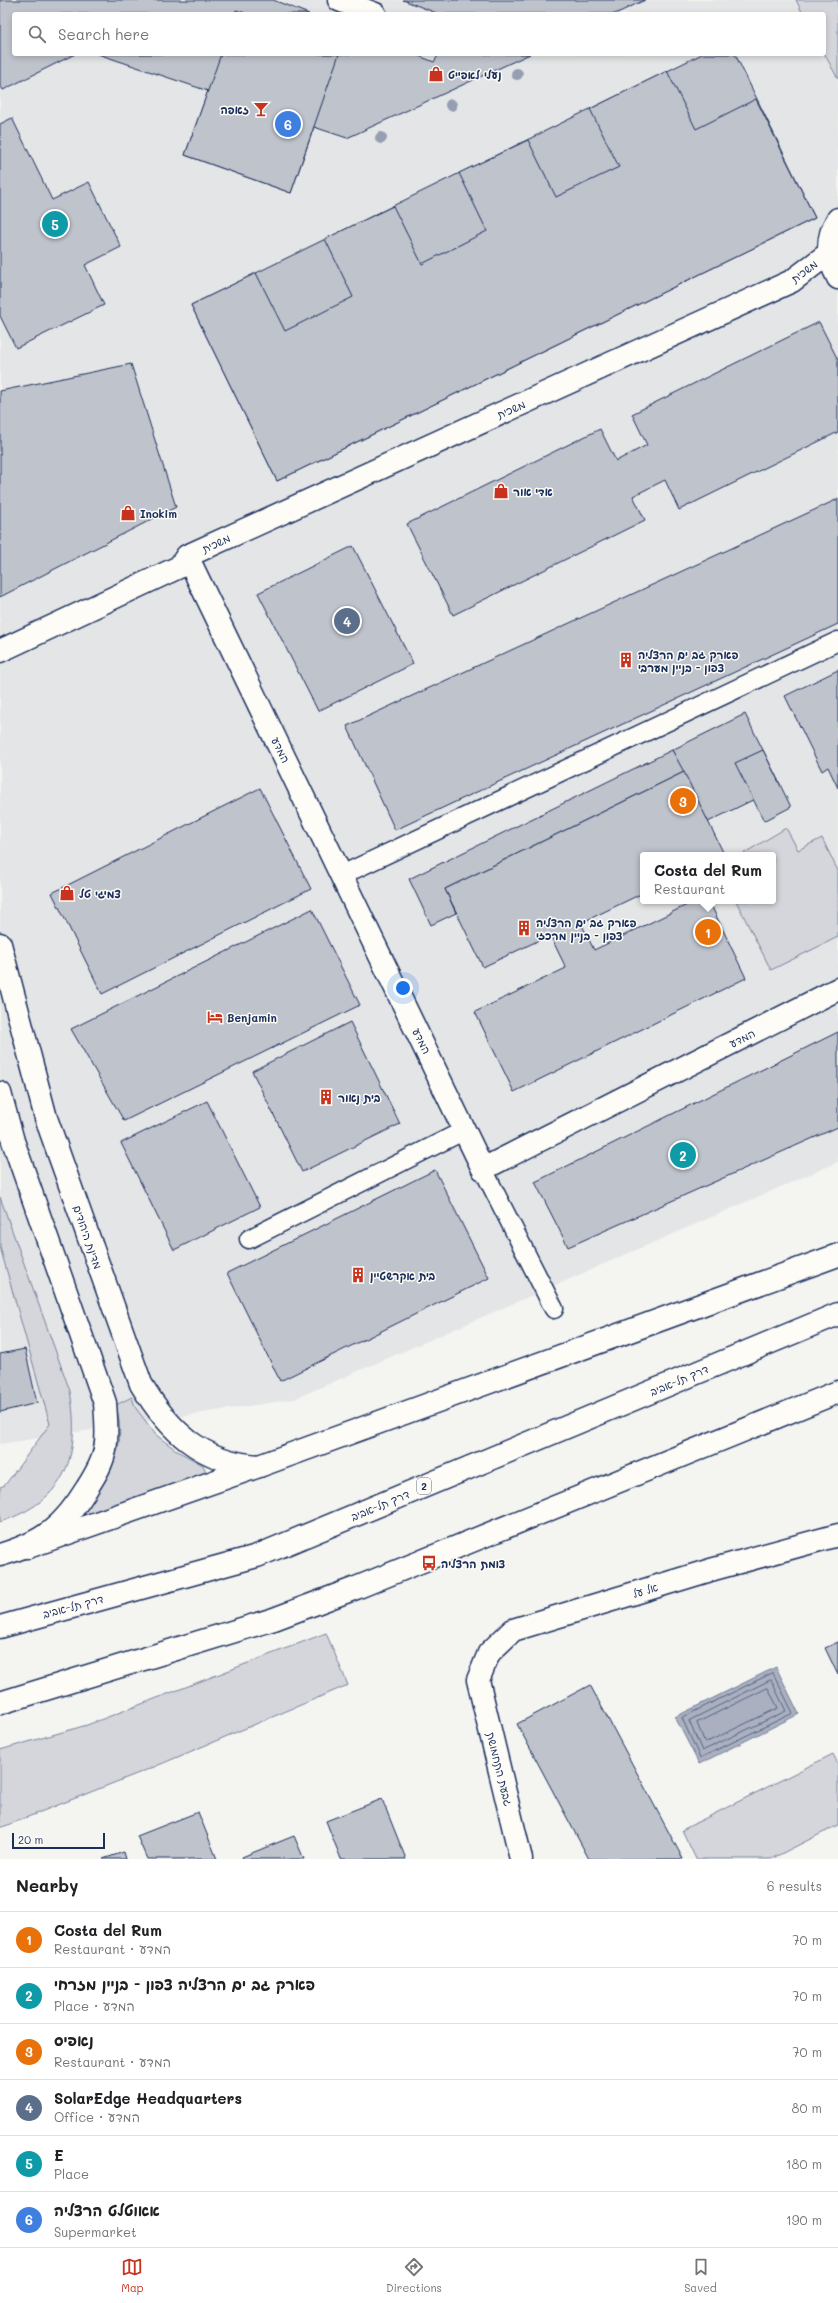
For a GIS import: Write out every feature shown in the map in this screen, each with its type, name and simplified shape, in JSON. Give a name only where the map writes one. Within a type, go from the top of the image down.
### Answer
[{"type":"main road","points":[[339,0],[370,12]]},
{"type":"main road","points":[[838,219],[830,237],[829,252],[838,278]]},
{"type":"main road","name":"משכית","points":[[0,651],[179,567],[187,556],[792,282],[829,252]]},
{"type":"main road","name":"משכית","points":[[0,635],[174,554],[187,556]]},
{"type":"main road","name":"המדע","points":[[187,556],[483,1169],[838,989]]},
{"type":"main road","name":"מדינת היהודים","points":[[0,944],[46,1118],[141,1384],[155,1408],[172,1428],[196,1446],[236,1464],[259,1466]]},
{"type":"main road","points":[[0,1093],[13,1141],[105,1403],[105,1449],[95,1475],[65,1520],[28,1547]]},
{"type":"main road","points":[[0,1555],[28,1547],[259,1466],[838,1255]]},
{"type":"main road","name":"דרך תל-אביב","points":[[0,1627],[257,1556],[838,1314]]},
{"type":"main road","points":[[0,1703],[274,1619],[350,1591],[838,1392]]},
{"type":"main road","name":"אל על","points":[[478,1680],[488,1653],[513,1630],[714,1569],[838,1536]]},
{"type":"main road","name":"גבעת התחמושת","points":[[478,1680],[521,1859]]},
{"type":"lane","points":[[342,875],[838,641]]},
{"type":"lane","points":[[249,1239],[465,1130]]},
{"type":"lane","points":[[483,1169],[554,1309]]},
{"type":"shaded area","points":[[0,0],[813,0],[820,12],[12,12],[12,56],[826,56],[826,23],[838,45],[838,1162],[294,1399],[0,1444]]},
{"type":"shaded area","points":[[796,0],[838,0],[838,79],[826,56],[826,12],[802,12]]},
{"type":"shaded area","points":[[786,828],[798,850],[822,838],[838,871],[838,937],[771,970],[738,904],[776,904],[776,852],[746,852]]},
{"type":"shaded area","points":[[0,1197],[70,1391],[73,1414],[73,1436],[70,1455],[64,1473],[54,1488],[41,1501],[23,1513],[0,1522],[0,1487],[5,1485],[50,1424],[0,1247]]},
{"type":"shaded area","points":[[132,1397],[135,1407],[156,1435],[179,1452],[203,1465],[208,1476],[80,1517],[113,1465],[120,1438],[116,1405]]},
{"type":"shaded area","points":[[326,1633],[348,1685],[154,1767],[0,1828],[0,1750],[87,1725]]},
{"type":"shaded area","points":[[833,1754],[838,1764],[838,1825],[771,1859],[696,1859],[682,1830]]},
{"type":"water","points":[[776,1667],[799,1714],[699,1764],[675,1717]]},
{"type":"building","points":[[0,0],[273,0],[304,12],[12,12],[12,56],[71,56],[3,90],[0,85]]},
{"type":"building","points":[[403,0],[645,0],[619,12],[434,12]]},
{"type":"building","points":[[104,56],[419,56],[434,62],[438,56],[526,56],[347,138],[314,127],[291,193],[185,155],[208,91]]},
{"type":"building","name":"זאפה","points":[[220,56],[338,56],[291,193],[185,155]]},
{"type":"building","points":[[698,56],[736,56],[815,218],[277,481],[191,305]]},
{"type":"building","points":[[667,71],[696,129],[756,99],[815,218],[277,481],[191,305],[256,273],[285,331],[353,297],[325,239],[393,206],[422,264],[487,231],[459,173],[528,140],[556,197],[619,167],[590,109]]},
{"type":"building","points":[[12,118],[52,200],[89,182],[121,247],[85,265],[104,305],[16,348],[0,316],[0,124]]},
{"type":"building","points":[[819,322],[838,360],[838,432],[679,510],[665,480],[633,496],[645,520],[453,615],[407,524],[600,429],[616,461],[647,445],[632,414]]},
{"type":"building","points":[[131,364],[176,507],[0,597],[0,391]]},
{"type":"building","name":"פארק גב ים הרצליה צפון - בניין מערבי","points":[[838,499],[838,624],[395,830],[347,726]]},
{"type":"building","points":[[353,546],[413,664],[318,711],[258,593]]},
{"type":"building","points":[[838,670],[838,788],[828,767],[822,771],[785,696]]},
{"type":"building","points":[[745,714],[781,786],[708,822],[672,750]]},
{"type":"building","points":[[672,750],[684,772],[445,889],[456,913],[431,925],[409,879]]},
{"type":"building","points":[[763,750],[791,807],[764,821],[735,763]]},
{"type":"building","name":"פארק גב ים הרצליה צפון - בניין מרכזי","points":[[684,772],[723,852],[640,852],[640,894],[581,923],[594,950],[689,904],[710,904],[746,978],[514,1092],[475,1012],[566,968],[550,935],[483,967],[445,889]]},
{"type":"building","points":[[260,788],[311,889],[102,994],[52,893]]},
{"type":"building","name":"Benjamin","points":[[312,909],[360,1005],[124,1121],[71,1029]]},
{"type":"building","name":"בית נאור","points":[[350,1022],[400,1124],[302,1172],[252,1071]]},
{"type":"building","points":[[838,1032],[838,1127],[568,1247],[535,1182]]},
{"type":"building","points":[[207,1101],[260,1207],[174,1250],[121,1143]]},
{"type":"building","name":"בית אקרשטיין","points":[[435,1170],[489,1278],[280,1381],[227,1273]]},
{"type":"building","points":[[25,1349],[37,1403],[0,1412],[0,1354]]},
{"type":"building","points":[[838,1642],[838,1675],[825,1648]]},
{"type":"building","points":[[590,1685],[683,1859],[589,1859],[517,1724]]},
{"type":"building","points":[[382,1799],[406,1859],[341,1859],[326,1821]]},
{"type":"building","points":[[198,1812],[217,1859],[147,1859],[137,1836]]},
{"type":"building","points":[[294,1836],[304,1859],[243,1859],[242,1857]]},
{"type":"building","points":[[124,1852],[126,1859],[103,1859]]},
{"type":"place","name":"נעלי לאפייט","points":[[436,74]]},
{"type":"place","name":"זאפה","points":[[261,109]]},
{"type":"place","name":"אאוטלט הרצליה","points":[[288,124]]},
{"type":"place","name":"E","points":[[55,224]]},
{"type":"place","name":"אדי אור","points":[[501,491]]},
{"type":"place","name":"Inokim","points":[[128,513]]},
{"type":"place","name":"SolarEdge Headquarters","points":[[347,621]]},
{"type":"place","name":"פארק גב ים הרצליה צפון - בניין מערבי","points":[[626,660]]},
{"type":"place","name":"נאפיס","points":[[683,801]]},
{"type":"place","name":"צמיגי טל","points":[[67,893]]},
{"type":"place","name":"פארק גב ים הרצליה צפון - בניין מרכזי","points":[[524,928]]},
{"type":"place","name":"Costa del Rum","points":[[708,932]]},
{"type":"place","name":"Benjamin","points":[[215,1017]]},
{"type":"place","name":"בית נאור","points":[[326,1097]]},
{"type":"place","name":"פארק גב ים הרצליה צפון - בניין מזרחי","points":[[683,1155]]},
{"type":"place","name":"בית אקרשטיין","points":[[358,1275]]},
{"type":"place","name":"צומת הרצליה","points":[[429,1563]]}]
